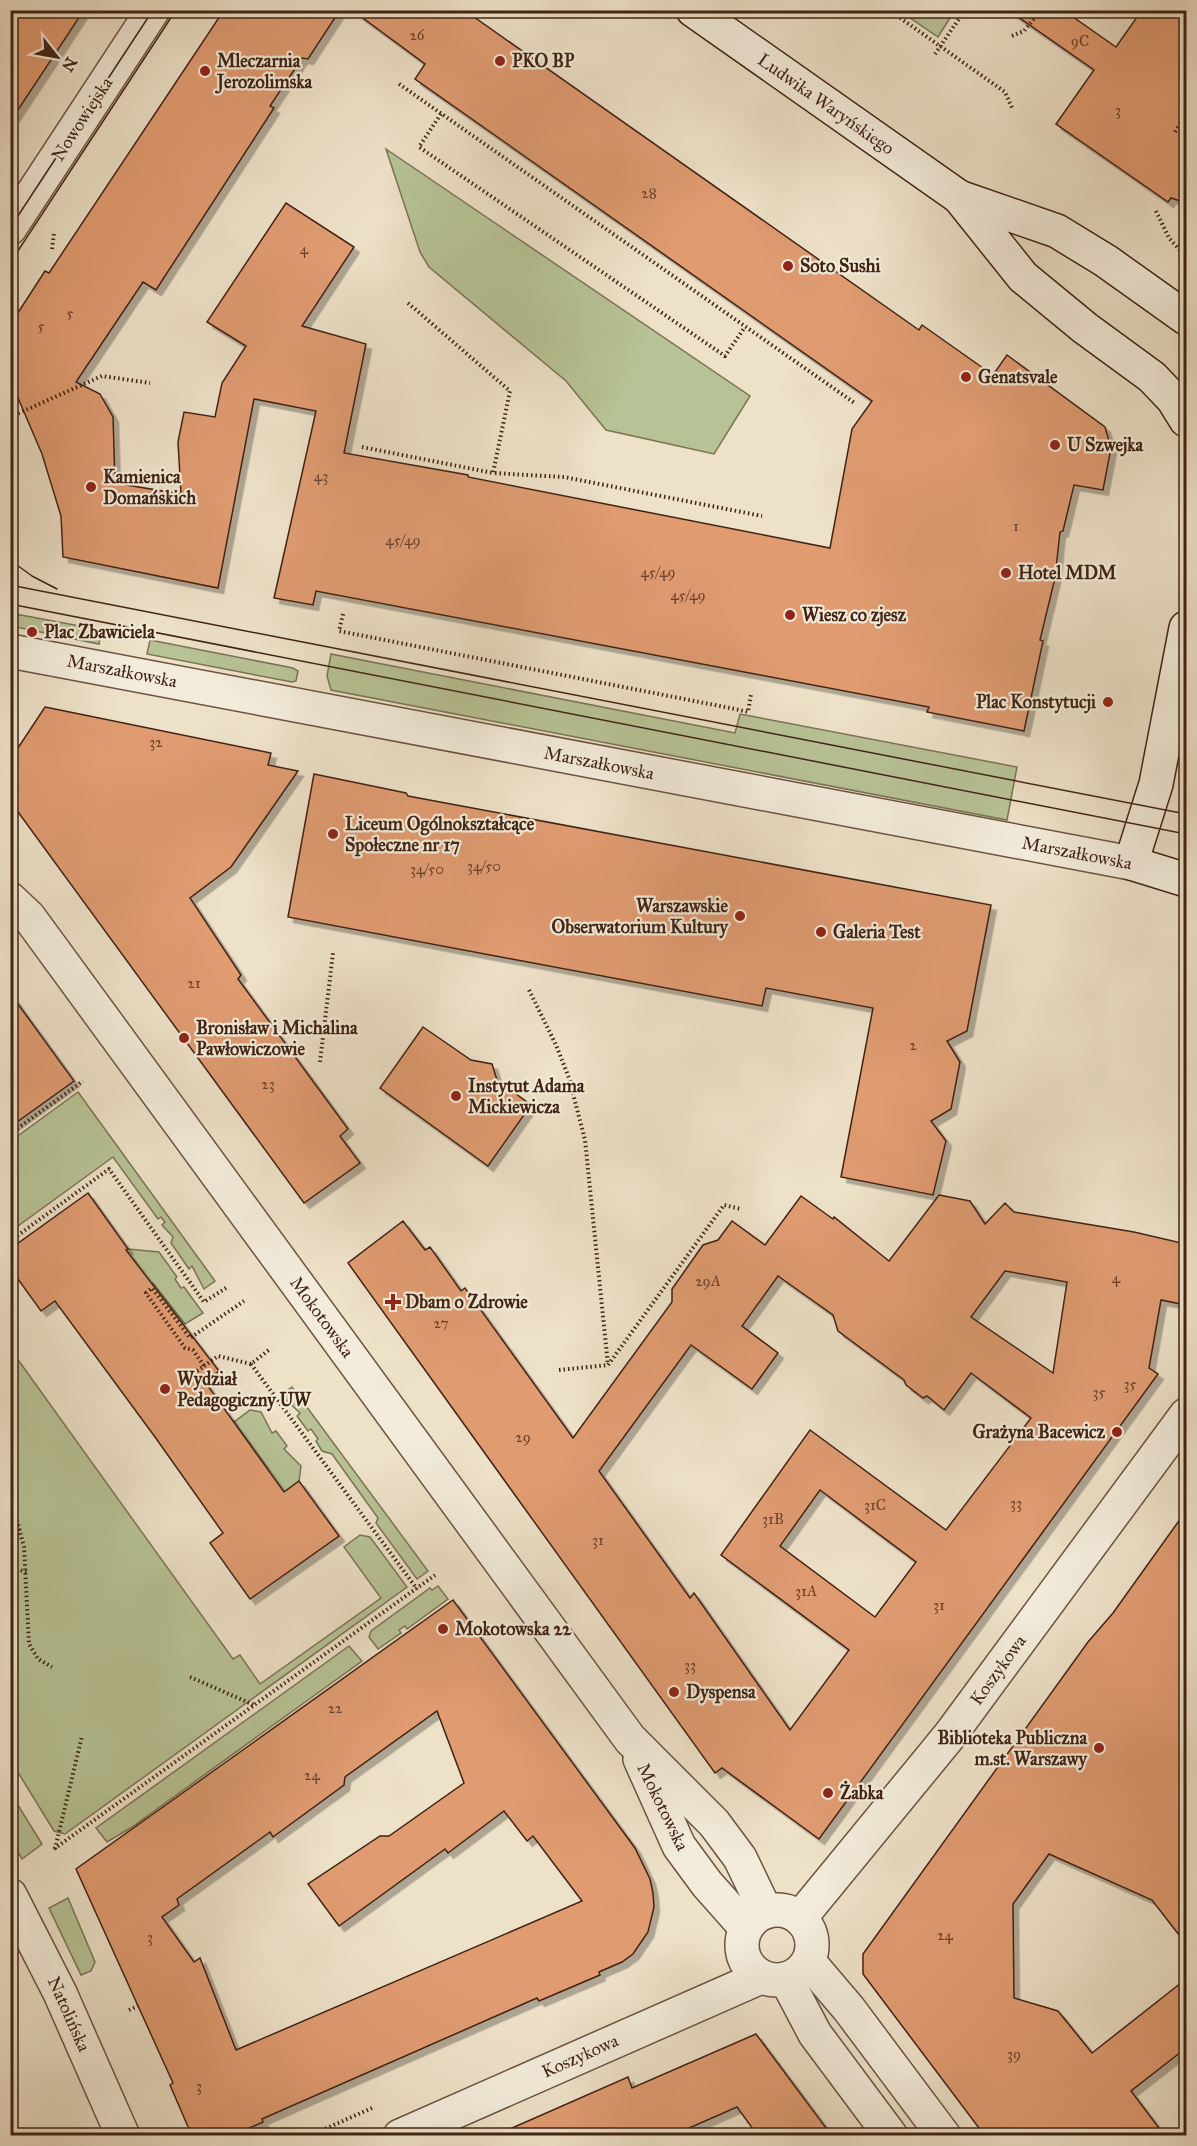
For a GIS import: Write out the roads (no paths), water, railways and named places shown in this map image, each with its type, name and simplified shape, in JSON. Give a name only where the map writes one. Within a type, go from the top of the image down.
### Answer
[{"type":"street","name":"Nowowiejska","points":[[10,228],[153,10]]},
{"type":"street","name":"Ludwika Waryńskiego","points":[[693,10],[959,197],[1057,231],[1107,261],[1186,318]]},
{"type":"street","name":"Ludwika Waryńskiego","points":[[959,197],[1023,277],[1085,328],[1152,377],[1180,409]]},
{"type":"street","points":[[1131,863],[1156,784],[1186,628]]},
{"type":"street","name":"Marszałkowska","points":[[10,651],[1131,863],[1186,880]]},
{"type":"street","name":"Mokotowska","points":[[10,898],[29,917],[630,1739],[714,1823],[740,1858],[756,1920]]},
{"type":"street","name":"Koszykowa","points":[[800,1918],[950,1735],[1186,1415]]},
{"type":"street","name":"Natolińska","points":[[10,1895],[60,1993],[123,2136]]},
{"type":"street","points":[[785,1973],[813,1946],[810,1931],[800,1918],[789,1912],[778,1910],[756,1920],[742,1942],[744,1957],[750,1968],[785,1973],[849,2009],[944,2136]]},
{"type":"street","points":[[785,1973],[815,2034],[887,2131],[917,2100]]},
{"type":"street","name":"Koszykowa","points":[[400,2136],[785,1973]]},
{"type":"tram line","points":[[10,228],[153,10]]},
{"type":"tram line","points":[[10,263],[176,10]]},
{"type":"tram line","points":[[10,560],[32,576],[57,589]]},
{"type":"tram line","points":[[10,585],[1186,814]]},
{"type":"tram line","points":[[10,604],[1186,834]]},
{"type":"place","name":"PKO BP","points":[[500,61]]},
{"type":"place","name":"Mleczarnia Jerozolimska","points":[[205,71]]},
{"type":"place","name":"Soto Sushi","points":[[788,266]]},
{"type":"place","name":"Genatsvale","points":[[966,377]]},
{"type":"place","name":"U Szwejka","points":[[1055,445]]},
{"type":"place","name":"Kamienica Domańskich","points":[[91,487]]},
{"type":"place","name":"Hotel MDM","points":[[1006,573]]},
{"type":"place","name":"Wiesz co zjesz","points":[[790,615]]},
{"type":"place","name":"Plac Zbawiciela","points":[[32,632]]},
{"type":"place","name":"Plac Konstytucji","points":[[1108,702]]},
{"type":"place","name":"Liceum Ogólnokształcące Społeczne nr 17","points":[[333,834]]},
{"type":"place","name":"Warszawskie Obserwatorium Kultury","points":[[740,916]]},
{"type":"place","name":"Galeria Test","points":[[821,932]]},
{"type":"place","name":"Bronisław i Michalina Pawłowiczowie","points":[[184,1038]]},
{"type":"place","name":"Instytut Adama Mickiewicza","points":[[456,1096]]},
{"type":"place","name":"Dbam o Zdrowie","points":[[393,1302]]},
{"type":"place","name":"Wydział Pedagogiczny UW","points":[[165,1389]]},
{"type":"place","name":"Grażyna Bacewicz","points":[[1117,1432]]},
{"type":"place","name":"Mokotowska 22","points":[[443,1629]]},
{"type":"place","name":"Dyspensa","points":[[674,1692]]},
{"type":"place","name":"Biblioteka Publiczna m.st. Warszawy","points":[[1099,1748]]},
{"type":"place","name":"Żabka","points":[[828,1793]]}]
